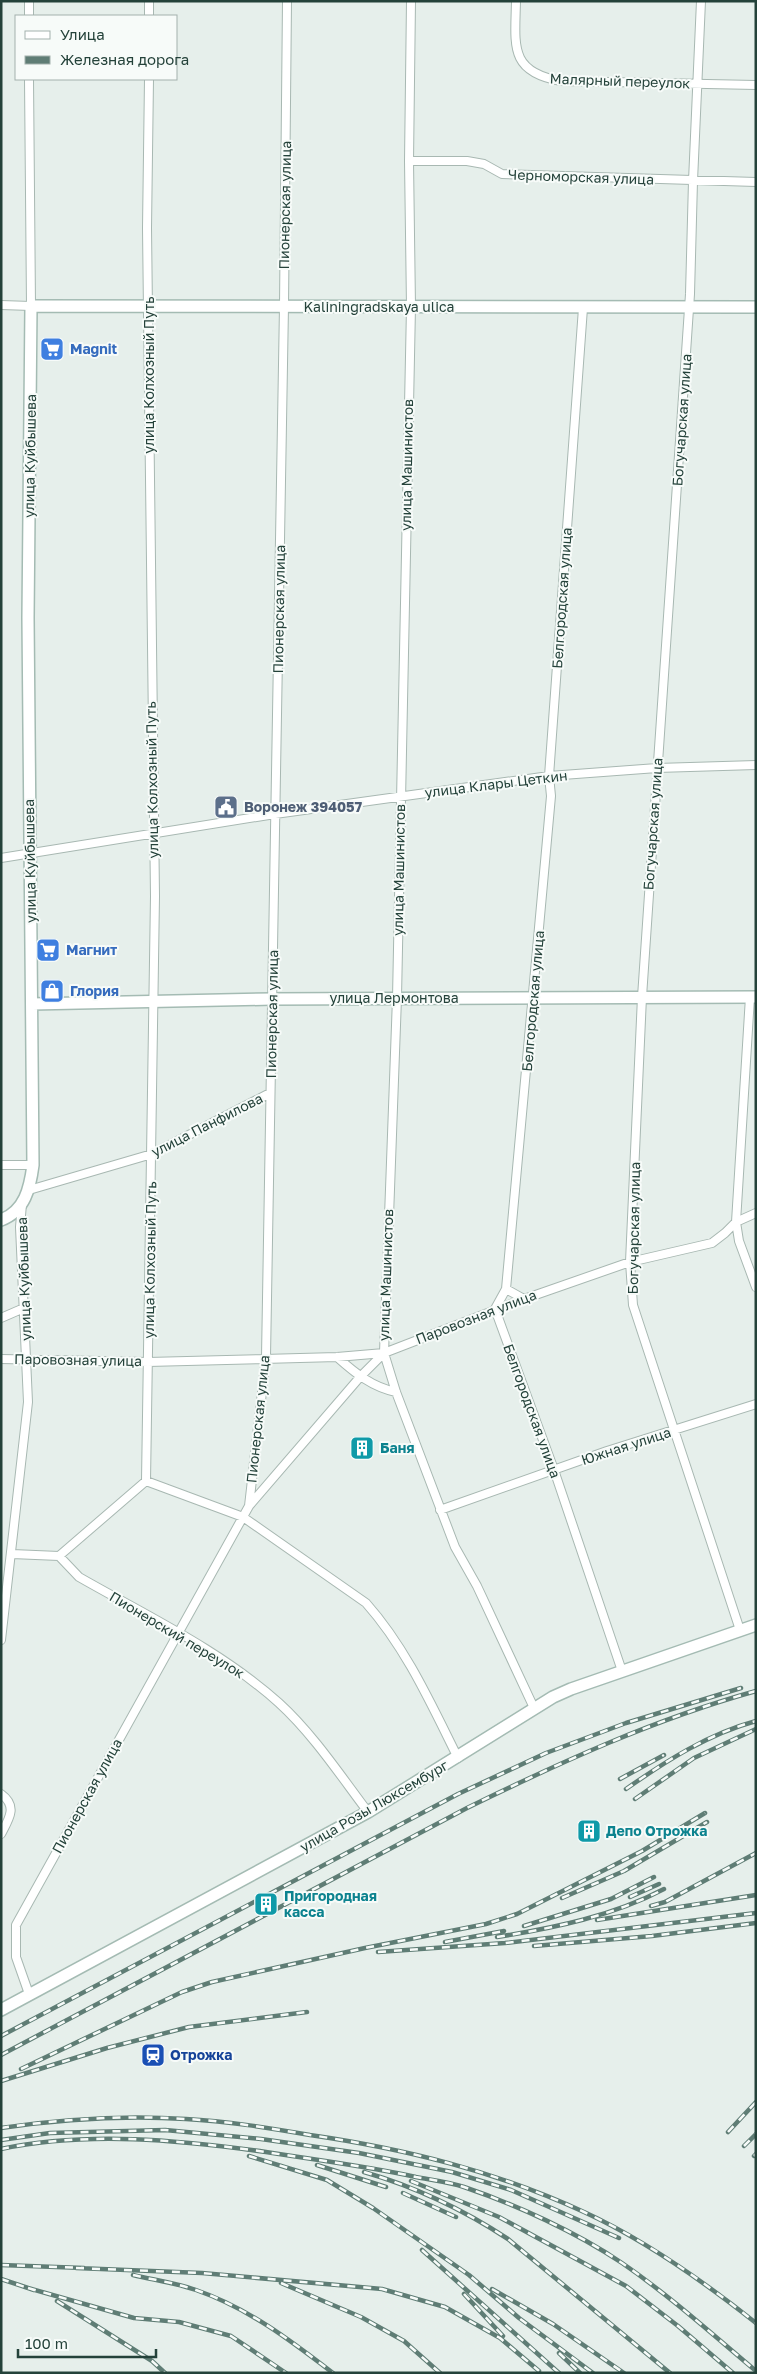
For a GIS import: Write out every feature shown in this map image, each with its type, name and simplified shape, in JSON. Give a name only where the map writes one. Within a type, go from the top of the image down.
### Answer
[{"type":"main road","name":"Kaliningradskaya ulica","points":[[31,306],[756,307]]},
{"type":"main road","name":"улица Куйбышева","points":[[22,1204],[29,1190],[33,1164],[28,618],[31,306]]},
{"type":"main road","name":"улица Лермонтова","points":[[32,1004],[272,999],[753,997]]},
{"type":"main road","points":[[3,1220],[22,1204]]},
{"type":"main road","name":"улица Розы Люксембург","points":[[1,2010],[286,1858],[368,1812],[458,1758],[534,1708],[571,1689],[756,1625]]},
{"type":"street","points":[[29,1],[29,15]]},
{"type":"street","points":[[149,1],[149,15]]},
{"type":"street","name":"Пионерская улица","points":[[29,1994],[16,1958],[16,1925],[249,1506],[266,1357],[284,306],[287,1]]},
{"type":"street","name":"улица Машинистов","points":[[411,1],[409,161],[411,307],[397,998],[384,1352],[396,1392],[455,1547],[476,1586],[534,1708]]},
{"type":"street","name":"Малярный переулок","points":[[516,1],[515,37],[518,54],[526,67],[541,78],[562,81],[756,85]]},
{"type":"street","name":"Богучарская улица","points":[[701,1],[693,181],[690,307],[642,997],[630,1262],[633,1305],[740,1630]]},
{"type":"street","name":"улица Куйбышева","points":[[29,80],[31,306]]},
{"type":"street","name":"улица Колхозный Путь","points":[[146,1481],[155,896],[152,832],[149,306],[150,80]]},
{"type":"street","name":"Черноморская улица","points":[[409,161],[467,161],[484,164],[502,174],[756,182]]},
{"type":"street","name":"Kaliningradskaya ulica","points":[[1,305],[31,306]]},
{"type":"street","name":"Белгородская улица","points":[[584,308],[549,776],[551,796],[534,997],[506,1289],[495,1309],[554,1470],[622,1671]]},
{"type":"street","name":"улица Клары Цеткин","points":[[1,858],[152,832],[549,776],[657,768],[756,765]]},
{"type":"street","points":[[753,997],[736,1222],[739,1241],[756,1287]]},
{"type":"street","name":"улица Панфилова","points":[[29,1190],[152,1154],[270,1093]]},
{"type":"street","points":[[1,1165],[33,1164]]},
{"type":"street","name":"улица Куйбышева","points":[[1,1640],[28,1402],[20,1227],[22,1204]]},
{"type":"street","name":"Паровозная улица","points":[[1,1359],[148,1362],[266,1357],[336,1357],[384,1352],[495,1309],[630,1262],[712,1243],[736,1222],[756,1213]]},
{"type":"street","points":[[3,1220],[14,1221],[20,1227]]},
{"type":"street","points":[[506,1289],[524,1299]]},
{"type":"street","points":[[1,1318],[24,1308]]},
{"type":"street","points":[[249,1506],[360,1377],[384,1352]]},
{"type":"street","points":[[336,1357],[360,1377],[381,1389],[396,1392]]},
{"type":"street","name":"Южная улица","points":[[440,1510],[608,1451],[756,1404]]},
{"type":"street","points":[[12,1554],[58,1556],[146,1481],[243,1517],[366,1603],[382,1621],[402,1652],[458,1758]]},
{"type":"street","name":"Пионерский переулок","points":[[58,1556],[79,1577],[235,1667],[279,1703],[306,1732],[368,1812]]},
{"type":"street","points":[[1,1794],[8,1799],[11,1806],[11,1816],[1,1834]]},
{"type":"railway","points":[[1,2036],[458,1794],[546,1753],[626,1723],[741,1688]]},
{"type":"railway","points":[[1,2055],[502,1791],[573,1758],[645,1728],[718,1702],[756,1691]]},
{"type":"railway","points":[[626,1789],[688,1749],[721,1733],[756,1721]]},
{"type":"railway","points":[[635,1799],[694,1758],[756,1729]]},
{"type":"railway","points":[[620,1779],[664,1755]]},
{"type":"railway","points":[[21,2069],[182,1992],[212,1982],[365,1948],[486,1924],[517,1914],[642,1851],[705,1813]]},
{"type":"railway","points":[[562,1898],[624,1871],[707,1822]]},
{"type":"railway","points":[[651,1906],[665,1902],[756,1853]]},
{"type":"railway","points":[[524,1926],[611,1899],[654,1877]]},
{"type":"railway","points":[[630,1897],[659,1884]]},
{"type":"railway","points":[[497,1937],[540,1930],[604,1914],[664,1889]]},
{"type":"railway","points":[[597,1920],[756,1895]]},
{"type":"railway","points":[[378,1952],[505,1943],[756,1913]]},
{"type":"railway","points":[[534,1946],[652,1936],[756,1923]]},
{"type":"railway","points":[[445,1942],[504,1931]]},
{"type":"railway","points":[[1,2081],[107,2048],[189,2027],[307,2012]]},
{"type":"railway","points":[[728,2132],[756,2102]]},
{"type":"railway","points":[[1,2128],[47,2122],[140,2117],[201,2120],[248,2125],[381,2147],[450,2163],[551,2197],[607,2223],[673,2262],[756,2323]]},
{"type":"railway","points":[[1,2140],[50,2133],[165,2130],[261,2139],[359,2153],[452,2172],[511,2190],[619,2238]]},
{"type":"railway","points":[[744,2146],[756,2134]]},
{"type":"railway","points":[[1,2149],[67,2140],[134,2139],[167,2141],[266,2152],[458,2185],[525,2211],[566,2230],[622,2263],[657,2289],[756,2371]]},
{"type":"railway","points":[[249,2156],[327,2180],[373,2208],[469,2275],[519,2318],[593,2373]]},
{"type":"railway","points":[[317,2165],[386,2187]]},
{"type":"railway","points":[[364,2172],[439,2200],[474,2218],[508,2239],[670,2373]]},
{"type":"railway","points":[[411,2181],[499,2217],[626,2286],[678,2326],[733,2373]]},
{"type":"railway","points":[[403,2193],[456,2217]]},
{"type":"railway","points":[[422,2250],[559,2373]]},
{"type":"railway","points":[[1,2265],[84,2268]]},
{"type":"railway","points":[[76,2268],[202,2273],[382,2289],[445,2307],[500,2338],[539,2371]]},
{"type":"railway","points":[[133,2275],[173,2283],[215,2297],[251,2315],[333,2373]]},
{"type":"railway","points":[[1,2279],[34,2290]]},
{"type":"railway","points":[[281,2283],[361,2317],[404,2341],[440,2373]]},
{"type":"railway","points":[[28,2288],[134,2318],[179,2322],[231,2336],[286,2373]]},
{"type":"railway","points":[[492,2289],[553,2324],[624,2373]]},
{"type":"railway","points":[[464,2294],[503,2336]]},
{"type":"railway","points":[[57,2301],[152,2361],[165,2373]]},
{"type":"railway","points":[[559,2353],[580,2373]]},
{"type":"place","name":"Magnit","points":[[52,349]]},
{"type":"place","name":"Воронеж 394057","points":[[226,807]]},
{"type":"place","name":"Магнит","points":[[48,950]]},
{"type":"place","name":"Глория","points":[[52,991]]},
{"type":"place","name":"Баня","points":[[362,1448]]},
{"type":"place","name":"Депо Отрожка","points":[[589,1831]]},
{"type":"place","name":"Пригородная касса","points":[[266,1904]]},
{"type":"place","name":"Отрожка","points":[[153,2055]]}]
